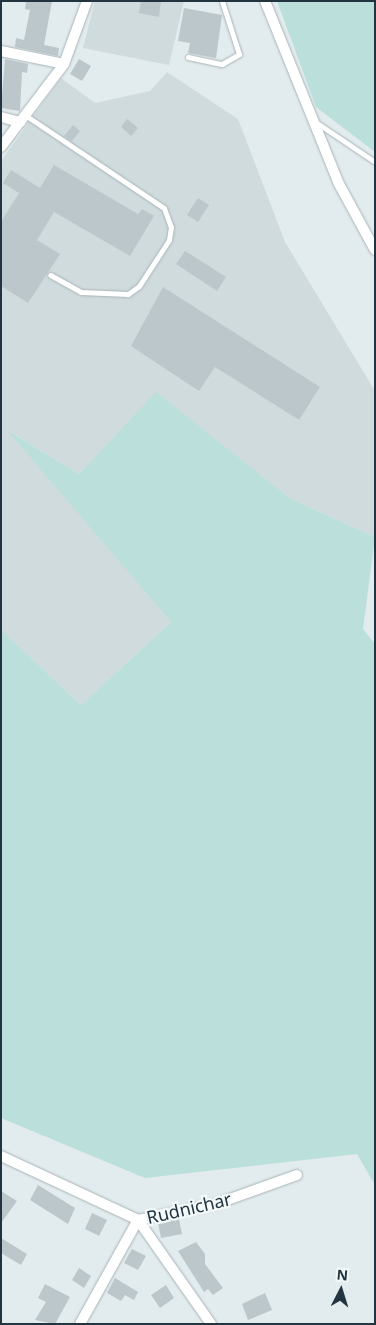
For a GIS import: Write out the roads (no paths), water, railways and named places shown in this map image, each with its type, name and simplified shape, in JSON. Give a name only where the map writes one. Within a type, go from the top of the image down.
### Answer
[{"type":"street","points":[[1,147],[64,64],[87,1]]},
{"type":"street","points":[[265,1],[339,184],[375,250]]},
{"type":"street","points":[[1,51],[64,64]]},
{"type":"street","points":[[1,117],[23,119]]},
{"type":"street","name":"Rudnichar","points":[[1,1156],[138,1220],[216,1204],[297,1175]]},
{"type":"street","points":[[80,1324],[138,1220],[210,1324]]},
{"type":"lane","points":[[188,57],[222,64],[239,54],[222,1]]},
{"type":"lane","points":[[23,119],[164,208],[171,227],[170,240],[139,286],[128,294],[81,292],[50,275]]},
{"type":"lane","points":[[313,120],[375,162]]}]
